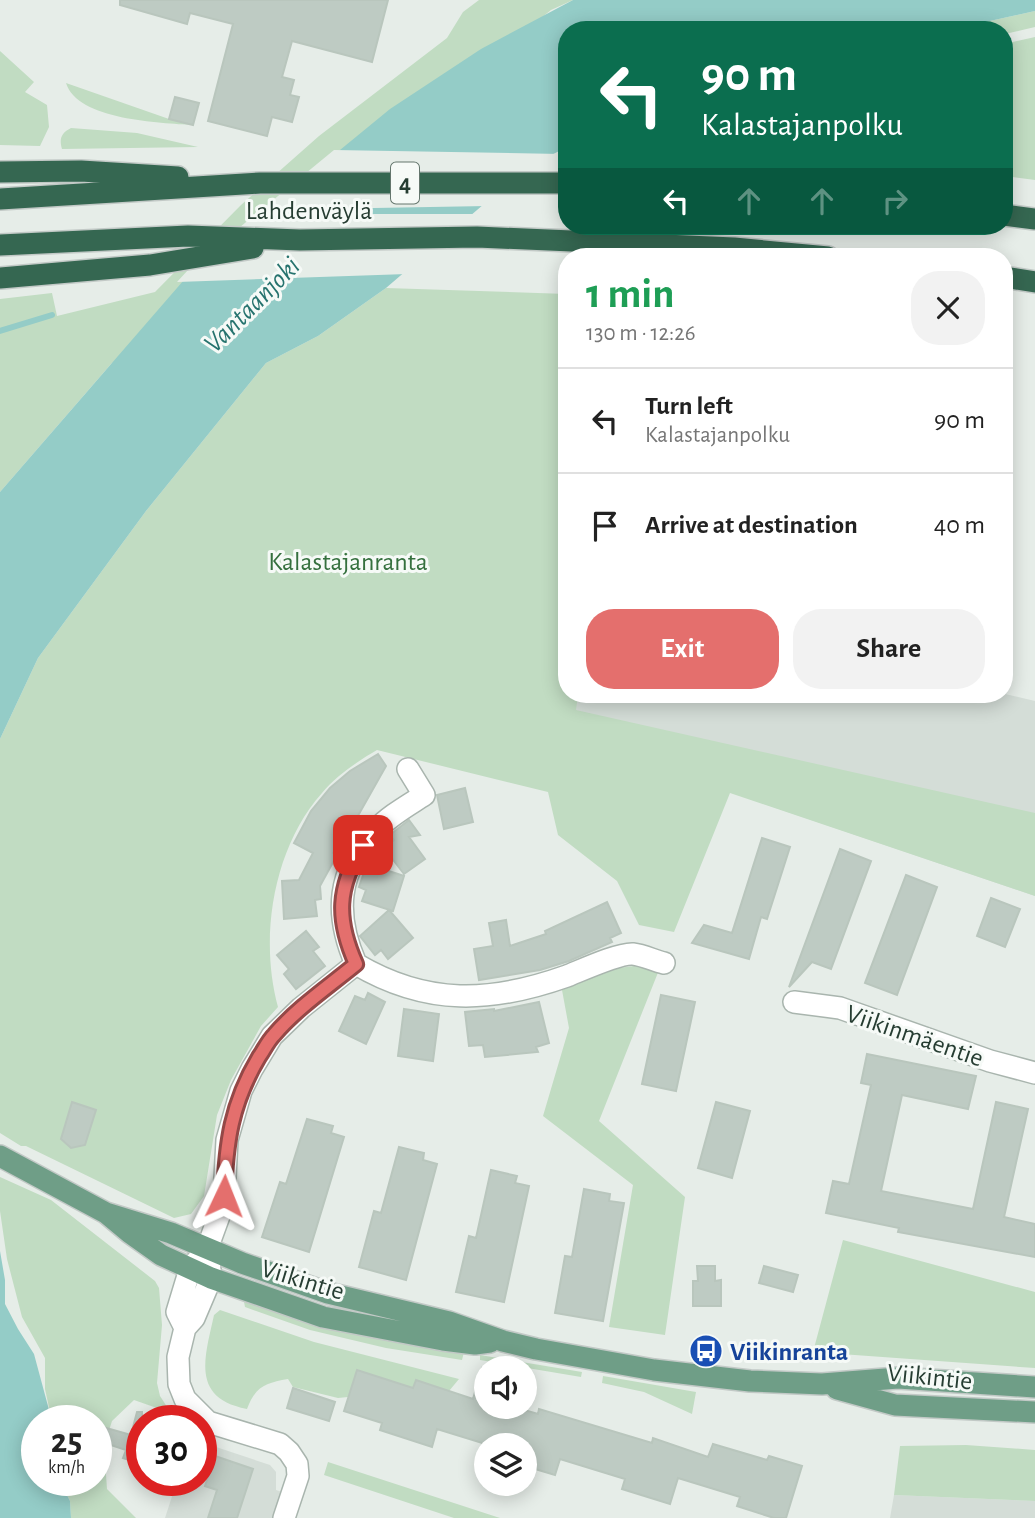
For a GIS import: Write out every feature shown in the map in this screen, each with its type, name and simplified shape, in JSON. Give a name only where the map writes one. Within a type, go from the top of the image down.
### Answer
[{"type":"highway","points":[[0,172],[81,171],[260,183]]},
{"type":"highway","name":"Lahdenväylä","points":[[0,199],[260,183],[558,183]]},
{"type":"highway","points":[[1013,216],[1035,219]]},
{"type":"highway","name":"Lahdenväylä","points":[[0,245],[188,236],[300,240],[477,237],[734,248]]},
{"type":"highway","points":[[0,278],[150,265],[300,240]]},
{"type":"highway","points":[[1013,278],[1035,282]]},
{"type":"main road","name":"Viikintie","points":[[0,1156],[106,1213],[154,1250],[211,1278],[323,1317],[361,1326],[475,1344],[503,1341]]},
{"type":"main road","name":"Viikintie","points":[[106,1213],[171,1233],[328,1293],[449,1322],[503,1341],[654,1370],[750,1381],[822,1384],[898,1378],[1035,1387]]},
{"type":"main road","name":"Viikintie","points":[[822,1384],[895,1405],[1035,1412]]},
{"type":"street","points":[[408,769],[424,795],[377,829],[350,866],[341,903],[341,921],[356,964],[377,977],[408,989],[432,995],[453,996],[494,995],[566,976],[632,954],[664,964]]},
{"type":"street","points":[[185,1328],[177,1312],[190,1269],[207,1249],[224,1196],[227,1140],[241,1091],[272,1036],[301,1008],[356,964]]},
{"type":"street","name":"Viikinmäentie","points":[[794,1002],[841,1008],[989,1061],[1035,1073]]},
{"type":"street","points":[[207,1249],[211,1278],[194,1318],[185,1328],[178,1357],[179,1384],[185,1399],[208,1422],[280,1444],[289,1452],[297,1464],[298,1476],[284,1518]]},
{"type":"shaded area","points":[[1013,696],[1035,701],[1035,896],[485,709],[558,697],[558,703],[1013,703]]},
{"type":"shaded area","points":[[217,1447],[270,1465],[276,1472],[276,1490],[282,1492],[273,1518],[165,1518],[172,1496],[217,1496]]},
{"type":"shaded area","points":[[894,1495],[1035,1501],[1035,1518],[890,1518]]},
{"type":"green space","points":[[479,0],[573,0],[551,10],[111,364],[0,492],[0,299],[52,293],[57,316],[155,292],[241,205],[319,136],[447,38],[463,12]]},
{"type":"green space","points":[[1035,11],[1035,27],[1013,32],[1013,21],[990,21]]},
{"type":"green space","points":[[1035,37],[1035,180],[1013,177],[1013,42]]},
{"type":"green space","points":[[0,51],[34,82],[25,92],[47,105],[49,127],[40,146],[0,145]]},
{"type":"green space","points":[[66,83],[193,125],[142,121],[103,112],[86,105],[73,95]]},
{"type":"green space","points":[[71,128],[137,133],[198,147],[62,149],[62,137]]},
{"type":"green space","name":"Kalastajanranta","points":[[386,288],[558,294],[558,703],[577,703],[576,710],[1035,813],[1035,896],[730,793],[674,932],[639,925],[617,881],[558,835],[548,792],[377,750],[348,769],[322,793],[305,815],[292,840],[274,895],[271,923],[272,980],[278,1007],[261,1026],[231,1080],[217,1115],[204,1196],[191,1214],[174,1218],[26,1146],[21,1146],[0,1133],[0,739],[38,658],[146,511],[266,363],[318,336]]},
{"type":"green space","points":[[634,966],[659,970],[599,1121],[685,1197],[665,1335],[609,1327],[633,1185],[543,1116],[569,1028],[562,990],[610,969]]},
{"type":"green space","points":[[0,1177],[51,1200],[155,1281],[159,1288],[162,1325],[157,1383],[166,1405],[148,1405],[134,1400],[112,1421],[112,1405],[48,1405],[45,1389],[45,1358],[22,1317],[7,1259],[0,1211]]},
{"type":"green space","points":[[843,1240],[1035,1292],[1035,1368],[813,1352]]},
{"type":"green space","points":[[244,1302],[359,1335],[464,1352],[462,1360],[386,1348],[310,1330],[245,1307]]},
{"type":"green space","points":[[220,1310],[314,1342],[459,1379],[449,1391],[416,1380],[413,1388],[357,1370],[348,1397],[338,1398],[293,1387],[288,1379],[262,1387],[247,1409],[229,1404],[217,1396],[209,1385],[206,1374],[207,1346],[214,1315]]},
{"type":"green space","points":[[537,1364],[582,1372],[581,1377],[537,1370]]},
{"type":"green space","points":[[603,1376],[696,1392],[692,1414],[644,1392],[602,1383]]},
{"type":"green space","points":[[966,1445],[1035,1450],[1035,1501],[894,1495],[900,1446]]},
{"type":"green space","points":[[328,1462],[500,1518],[454,1518],[324,1475]]},
{"type":"green space","points":[[112,1494],[136,1518],[71,1518],[68,1496]]},
{"type":"water","name":"Vantaanjoki","points":[[573,0],[1035,0],[1035,11],[990,21],[558,21],[558,152],[526,168],[386,288],[318,336],[266,363],[146,511],[38,658],[0,739],[0,492],[190,273],[390,109],[481,49]]},
{"type":"water","points":[[0,1251],[5,1280],[5,1304],[34,1354],[48,1405],[21,1405],[21,1496],[68,1496],[71,1518],[0,1518]]},
{"type":"pier","points":[[334,150],[558,154],[528,171],[487,206],[261,210]]},
{"type":"pier","points":[[478,214],[407,274],[177,282],[251,218]]},
{"type":"building","points":[[120,0],[388,0],[372,62],[292,41],[282,77],[294,80],[290,95],[299,97],[292,122],[272,117],[267,136],[208,121],[233,24],[190,13],[187,24],[120,5]]},
{"type":"building","points":[[175,97],[199,103],[193,125],[169,119]]},
{"type":"building","points":[[378,754],[386,766],[346,837],[333,853],[337,855],[320,886],[321,899],[315,900],[317,916],[284,919],[282,881],[299,880],[313,853],[294,843],[311,811],[330,788],[350,771]]},
{"type":"building","points":[[465,788],[473,822],[444,829],[437,795]]},
{"type":"building","points":[[409,820],[420,835],[409,837],[425,859],[404,874],[384,848],[394,840],[390,835]]},
{"type":"building","points":[[762,838],[790,847],[767,919],[761,917],[749,959],[692,943],[704,925],[732,933]]},
{"type":"building","points":[[840,849],[871,861],[831,969],[812,962],[789,987]]},
{"type":"building","points":[[367,864],[404,876],[393,911],[362,901],[366,890],[359,887]]},
{"type":"building","points":[[906,875],[937,887],[897,995],[865,983]]},
{"type":"building","points":[[991,898],[1020,909],[1005,947],[977,936]]},
{"type":"building","points":[[607,902],[621,933],[610,938],[612,942],[569,961],[540,970],[479,980],[474,949],[493,946],[489,923],[506,920],[510,946],[546,934],[545,931]]},
{"type":"building","points":[[389,910],[413,938],[388,959],[381,950],[375,955],[360,936]]},
{"type":"building","points":[[306,931],[319,947],[313,951],[325,966],[296,989],[284,974],[289,969],[277,955]]},
{"type":"building","points":[[368,993],[385,1002],[366,1044],[339,1031],[355,996],[365,1000]]},
{"type":"building","points":[[661,995],[695,1002],[676,1091],[642,1084]]},
{"type":"building","points":[[539,1002],[549,1043],[536,1047],[538,1052],[485,1057],[483,1045],[469,1046],[465,1012],[494,1011]]},
{"type":"building","points":[[404,1009],[439,1014],[433,1061],[398,1056]]},
{"type":"building","points":[[867,1054],[976,1076],[968,1109],[902,1095],[881,1191],[973,1209],[996,1102],[1028,1109],[1004,1217],[1035,1224],[1035,1257],[898,1232],[899,1228],[826,1213],[833,1181],[849,1184],[871,1085],[861,1083]]},
{"type":"building","points":[[72,1102],[96,1110],[85,1145],[71,1148],[61,1139]]},
{"type":"building","points":[[716,1102],[750,1111],[732,1178],[698,1168]]},
{"type":"building","points":[[307,1119],[333,1126],[331,1133],[344,1137],[309,1252],[262,1237],[280,1182],[286,1184]]},
{"type":"building","points":[[399,1147],[424,1153],[423,1160],[437,1164],[406,1280],[359,1267],[374,1211],[381,1213]]},
{"type":"building","points":[[491,1170],[517,1176],[515,1183],[529,1186],[504,1302],[456,1292],[469,1236],[476,1238]]},
{"type":"building","points":[[584,1189],[610,1194],[609,1201],[624,1203],[603,1321],[555,1313],[565,1256],[572,1257]]},
{"type":"building","points":[[697,1266],[715,1266],[715,1281],[721,1280],[721,1306],[693,1306],[693,1281],[698,1281]]},
{"type":"building","points":[[764,1266],[798,1275],[793,1292],[759,1283]]},
{"type":"building","points":[[357,1370],[413,1388],[416,1380],[473,1399],[474,1396],[474,1419],[537,1419],[539,1409],[652,1443],[653,1438],[708,1457],[713,1444],[767,1460],[769,1456],[802,1466],[786,1518],[774,1518],[737,1506],[740,1497],[678,1478],[670,1504],[622,1489],[625,1479],[560,1459],[555,1475],[537,1470],[537,1433],[474,1433],[474,1440],[437,1429],[432,1447],[380,1430],[382,1423],[344,1411]]},
{"type":"building","points":[[293,1388],[335,1402],[329,1421],[287,1408]]},
{"type":"building","points":[[112,1430],[126,1434],[126,1450],[112,1445]]},
{"type":"building","points":[[217,1457],[253,1469],[237,1518],[208,1518],[217,1496]]},
{"type":"waterway","points":[[0,331],[52,315]]},
{"type":"place","name":"Viikinranta","points":[[706,1351]]},
{"type":"route","points":[[224,1196],[227,1140],[241,1091],[252,1069],[272,1036],[301,1008],[356,964],[341,921],[341,903],[350,866],[363,845]]}]
